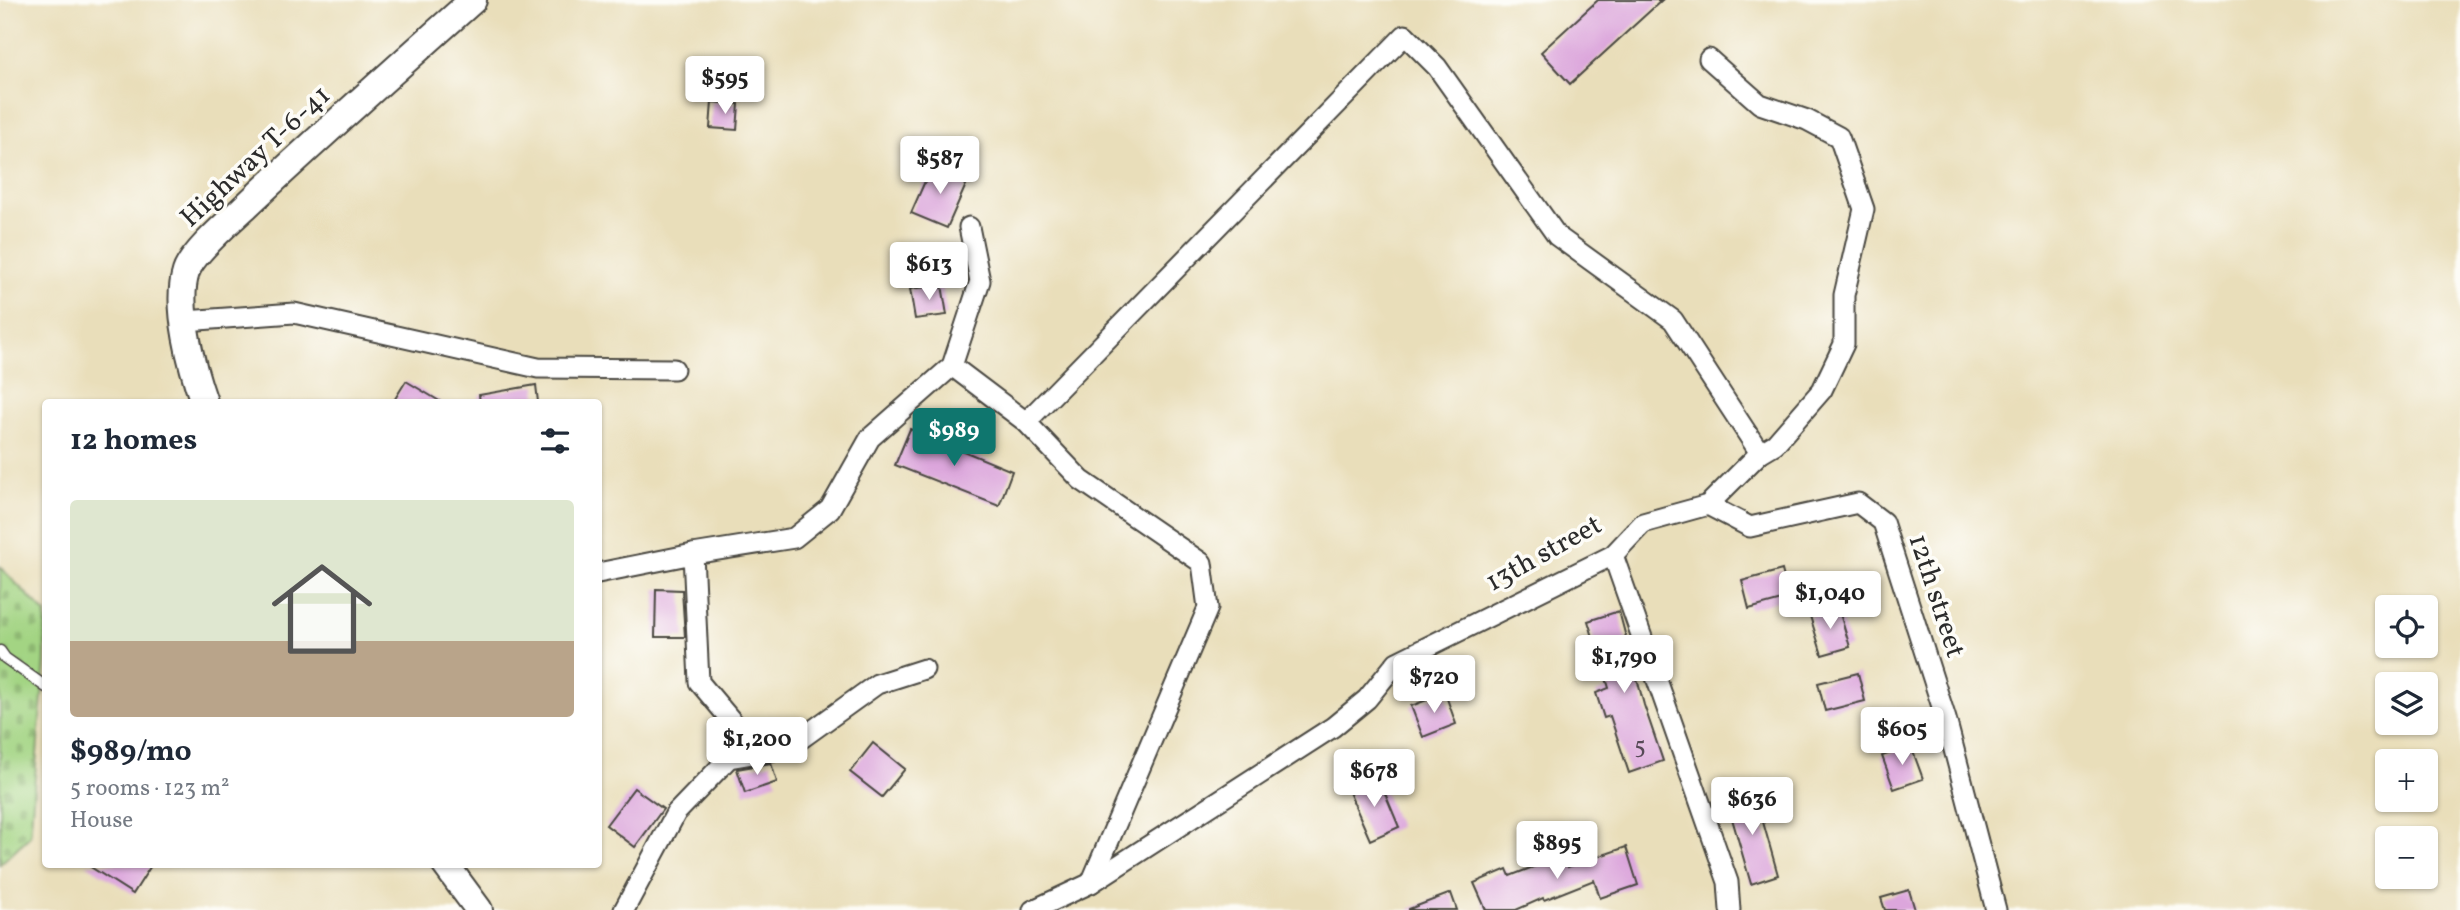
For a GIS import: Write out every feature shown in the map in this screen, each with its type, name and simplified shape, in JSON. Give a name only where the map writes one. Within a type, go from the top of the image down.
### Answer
[{"type":"main road","name":"Highway T-6-41","points":[[203,399],[191,363],[181,295],[187,269],[211,239],[473,0]]},
{"type":"main road","points":[[448,868],[479,910]]},
{"type":"street","points":[[1026,422],[1405,36],[1437,67],[1557,236],[1673,320],[1760,453]]},
{"type":"street","name":"13th street","points":[[1033,910],[1091,883],[1333,727],[1367,699],[1397,662],[1613,555],[1643,523],[1708,505],[1760,453],[1775,444],[1822,390],[1844,344],[1844,295],[1864,209],[1839,137],[1807,120],[1760,104],[1709,59]]},
{"type":"street","points":[[602,572],[794,538],[830,509],[870,438],[952,366],[980,281],[969,227]]},
{"type":"street","points":[[185,321],[294,313],[538,368],[674,369]]},
{"type":"street","points":[[952,366],[1026,422],[1081,480],[1202,563],[1208,608],[1091,883]]},
{"type":"street","name":"12th street","points":[[1708,505],[1750,527],[1858,503],[1883,522],[1946,719],[1996,910]]},
{"type":"street","points":[[624,910],[676,813],[729,758],[736,726],[699,682],[693,554]]},
{"type":"street","points":[[1613,555],[1728,882],[1730,910]]},
{"type":"street","points":[[729,758],[788,748],[877,684],[924,669]]},
{"type":"lane","points":[[0,651],[42,684]]},
{"type":"green space","points":[[0,567],[42,610],[42,697],[30,836],[0,864]]},
{"type":"building","points":[[1598,0],[1662,0],[1570,84],[1541,52]]},
{"type":"building","points":[[712,102],[739,104],[737,130],[710,128]]},
{"type":"building","points":[[933,163],[969,178],[947,228],[911,213]]},
{"type":"building","points":[[942,285],[947,315],[915,319],[910,289]]},
{"type":"building","points":[[406,381],[436,399],[395,399]]},
{"type":"building","points":[[536,385],[538,399],[480,399],[479,395]]},
{"type":"building","points":[[910,429],[1012,471],[999,506],[895,465]]},
{"type":"building","points":[[1782,570],[1789,598],[1749,609],[1742,581]]},
{"type":"building","points":[[656,589],[682,590],[685,637],[655,637]]},
{"type":"building","points":[[1838,607],[1850,647],[1822,655],[1810,616]]},
{"type":"building","points":[[1619,611],[1644,705],[1663,761],[1629,773],[1610,716],[1604,718],[1596,693],[1609,688],[1588,621]]},
{"type":"building","points":[[1858,673],[1865,701],[1825,711],[1818,683]]},
{"type":"building","points":[[1445,693],[1456,724],[1423,737],[1411,706]]},
{"type":"building","points":[[873,743],[905,769],[882,797],[850,772]]},
{"type":"building","points":[[1911,746],[1923,779],[1894,789],[1882,756]]},
{"type":"building","points":[[771,763],[777,782],[745,793],[737,769]]},
{"type":"building","points":[[1379,779],[1399,827],[1370,840],[1349,792]]},
{"type":"building","points":[[634,788],[663,809],[635,847],[606,825]]},
{"type":"building","points":[[1754,790],[1778,875],[1751,884],[1726,798]]},
{"type":"building","points":[[1626,847],[1638,885],[1600,898],[1594,880],[1516,910],[1486,910],[1474,883],[1507,869],[1510,876],[1564,855],[1568,867]]},
{"type":"building","points":[[92,868],[149,868],[133,894]]},
{"type":"building","points":[[1909,890],[1915,910],[1885,910],[1881,898]]},
{"type":"building","points":[[1451,893],[1457,910],[1409,910],[1409,909]]}]
